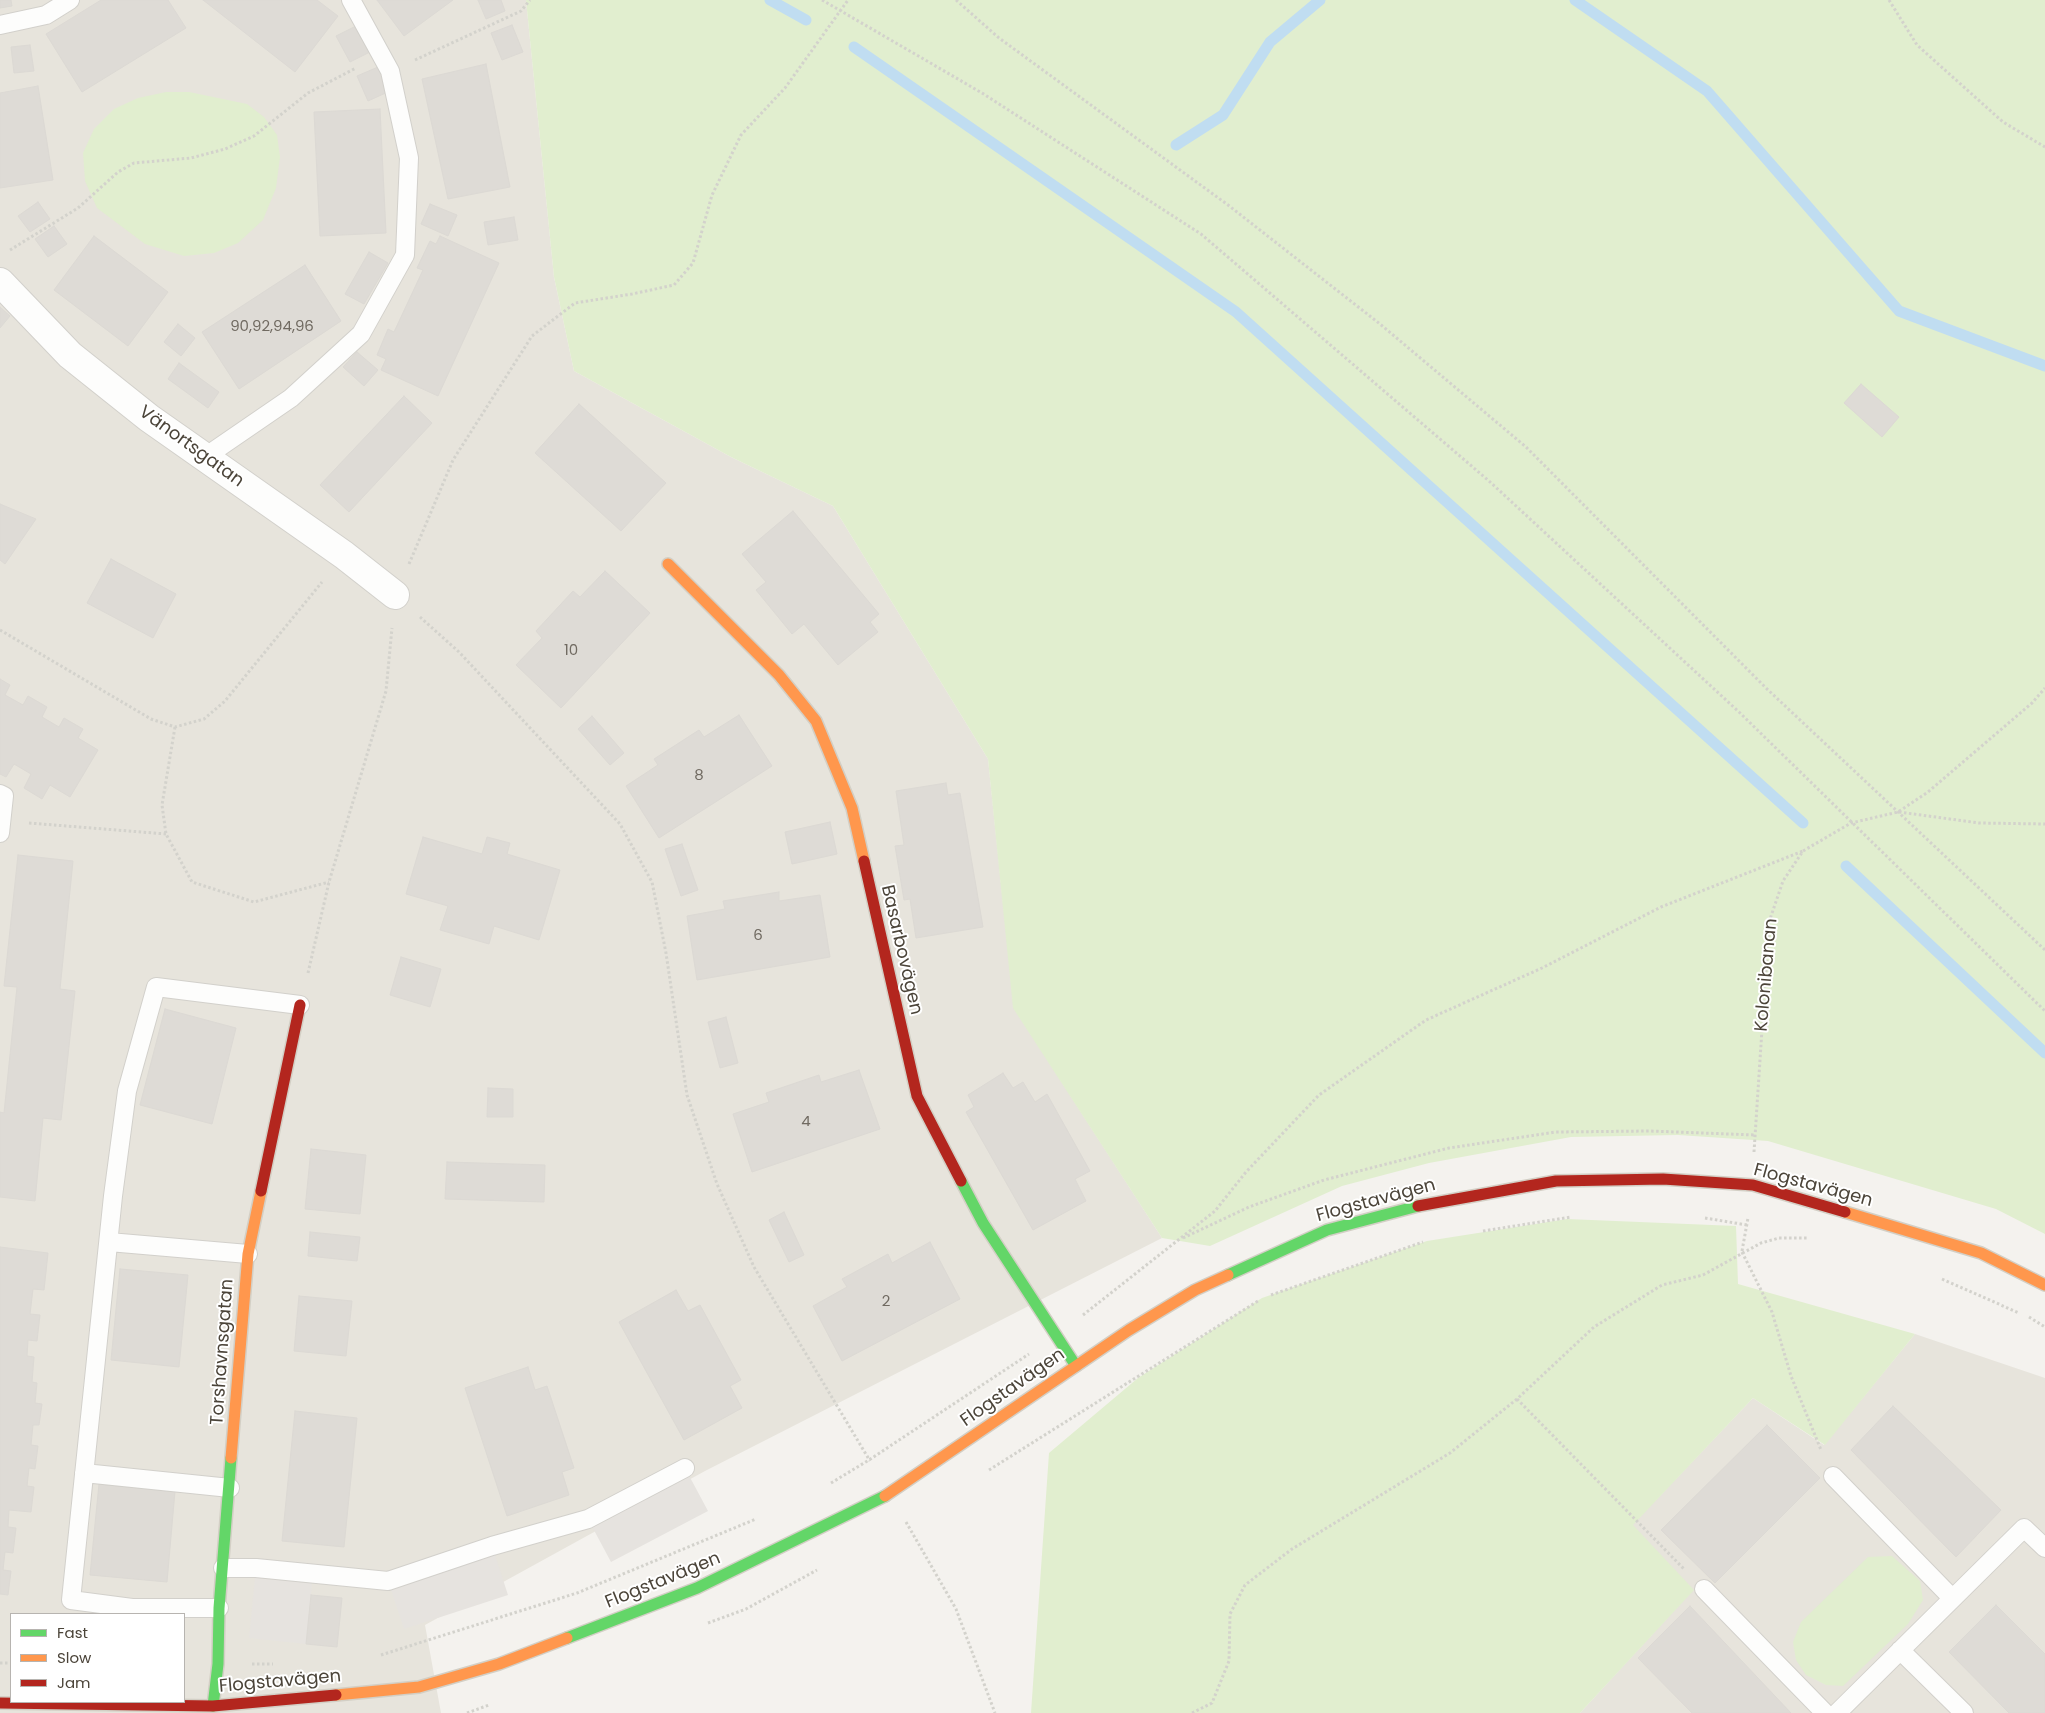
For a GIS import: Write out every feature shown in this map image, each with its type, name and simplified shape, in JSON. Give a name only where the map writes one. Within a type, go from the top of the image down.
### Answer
[{"type":"street","name":"Vänortsgatan","points":[[0,282],[70,355],[149,418],[344,554],[395,595]]},
{"type":"street","name":"Basarbovägen","points":[[668,564],[779,675],[816,721],[852,808],[917,1096],[983,1223],[1076,1366]]},
{"type":"street","name":"Torshavnsgatan","points":[[213,1706],[218,1664],[219,1608],[248,1254],[300,1005]]},
{"type":"street","name":"Flogstavägen","points":[[0,1703],[213,1706],[419,1687],[499,1664],[697,1588],[890,1494],[1076,1366],[1195,1290],[1336,1228],[1414,1207],[1556,1181],[1663,1179],[1752,1185],[1981,1253],[2045,1286]]},
{"type":"lane","points":[[0,24],[46,15],[70,0]]},
{"type":"lane","points":[[205,457],[291,398],[361,334],[405,254],[409,158],[390,71],[351,0]]},
{"type":"lane","points":[[0,794],[4,796],[1,827]]},
{"type":"lane","points":[[219,1608],[132,1608],[71,1600],[108,1242],[127,1091],[156,987],[300,1005]]},
{"type":"lane","points":[[108,1242],[248,1254]]},
{"type":"lane","points":[[222,1568],[256,1568],[388,1581],[492,1546],[588,1519],[685,1468]]},
{"type":"lane","points":[[84,1473],[230,1488]]},
{"type":"lane","points":[[1832,1476],[1952,1598]]},
{"type":"lane","points":[[1837,1713],[2024,1528],[2045,1548]]},
{"type":"lane","points":[[1704,1589],[1825,1713]]},
{"type":"lane","points":[[1900,1650],[1964,1713]]},
{"type":"path","points":[[390,71],[520,11],[530,0]]},
{"type":"path","points":[[822,0],[982,93],[1201,234],[1488,481],[1739,712],[2045,1011]]},
{"type":"path","points":[[300,1005],[329,882],[386,691],[395,595],[453,460],[532,336],[575,303],[674,285],[693,263],[712,195],[741,135],[785,88],[848,0]]},
{"type":"path","points":[[956,0],[999,38],[1228,205],[1380,324],[1526,447],[1766,688],[2045,950]]},
{"type":"path","points":[[1889,0],[1917,45],[2003,122],[2045,147]]},
{"type":"path","points":[[8,251],[78,208],[118,172],[134,163],[191,158],[225,149],[254,136],[308,93],[381,55]]},
{"type":"path","points":[[0,630],[151,719],[175,727],[204,719],[225,701],[344,554]]},
{"type":"path","points":[[395,595],[459,652],[620,824],[652,882],[666,953],[687,1095],[716,1184],[754,1267],[890,1494],[956,1609],[995,1713]]},
{"type":"path","name":"Kolonibanan","points":[[1742,1252],[1752,1185],[1756,1135],[1768,922],[1783,881],[1803,850],[1851,823],[1898,812],[1928,792],[2032,703],[2045,688]]},
{"type":"path","points":[[175,727],[162,805],[166,834],[192,882],[254,902],[329,882]]},
{"type":"path","points":[[1898,812],[1979,823],[2045,824]]},
{"type":"path","points":[[1,827],[166,834]]},
{"type":"path","points":[[822,1488],[869,1460],[1056,1336],[1215,1211],[1246,1172],[1319,1095],[1426,1020],[1542,968],[1661,908],[1803,850]]},
{"type":"path","points":[[1177,1241],[1249,1207],[1324,1180],[1448,1148],[1556,1132],[1756,1135]]},
{"type":"path","points":[[1476,1233],[1575,1216]]},
{"type":"path","points":[[1700,1217],[1747,1225]]},
{"type":"path","points":[[1192,1713],[1212,1703],[1229,1661],[1230,1614],[1245,1585],[1292,1549],[1450,1454],[1517,1399],[1594,1327],[1662,1285],[1703,1275],[1742,1252],[1779,1238],[1814,1238]]},
{"type":"path","points":[[980,1475],[1262,1298],[1427,1241]]},
{"type":"path","points":[[1742,1252],[1772,1312],[1791,1376],[1832,1476]]},
{"type":"path","points":[[1935,1277],[1972,1291],[2045,1327]]},
{"type":"path","points":[[1517,1399],[1704,1589]]},
{"type":"path","points":[[378,1655],[577,1593],[764,1515]]},
{"type":"path","points":[[906,1522],[914,1516]]},
{"type":"path","points":[[218,1664],[274,1664]]},
{"type":"shaded area","points":[[0,0],[526,0],[554,277],[574,371],[731,457],[833,506],[988,759],[1014,1008],[1162,1238],[705,1471],[425,1625],[441,1713],[0,1713]]},
{"type":"shaded area","points":[[1915,1334],[2045,1378],[2045,1713],[1580,1713],[1693,1590],[1632,1525],[1753,1398],[1824,1445]]},
{"type":"shaded area","points":[[685,1468],[708,1511],[611,1562],[588,1519]]},
{"type":"shaded area","points":[[492,1546],[508,1595],[404,1629],[388,1581]]},
{"type":"shaded area","points":[[256,1568],[313,1574],[306,1644],[249,1638]]},
{"type":"green space","points":[[526,0],[2045,0],[2045,1234],[1996,1209],[1768,1141],[1678,1135],[1571,1137],[1429,1163],[1342,1186],[1210,1246],[1162,1238],[1013,1008],[988,759],[833,506],[731,457],[574,371],[554,277]]},
{"type":"green space","points":[[166,92],[189,92],[247,104],[264,117],[277,135],[280,157],[276,188],[263,220],[238,243],[214,253],[184,256],[145,244],[97,208],[85,181],[83,153],[94,129],[114,109],[138,98]]},
{"type":"green space","points":[[1567,1219],[1736,1226],[1738,1284],[1915,1334],[1825,1445],[1753,1398],[1633,1525],[1694,1590],[1580,1713],[1031,1713],[1049,1453],[1138,1378],[1262,1298],[1427,1241]]},
{"type":"green space","points":[[1892,1556],[1920,1581],[1923,1600],[1908,1624],[1843,1686],[1826,1685],[1806,1675],[1796,1660],[1793,1642],[1801,1622],[1868,1557]]},
{"type":"building","points":[[0,0],[11,0],[12,6],[0,8]]},
{"type":"building","points":[[101,0],[168,0],[186,28],[82,92],[46,34]]},
{"type":"building","points":[[203,0],[317,0],[338,16],[295,72]]},
{"type":"building","points":[[377,0],[453,0],[404,36]]},
{"type":"building","points":[[478,0],[501,0],[505,11],[486,19]]},
{"type":"building","points":[[512,25],[523,52],[502,60],[491,33]]},
{"type":"building","points":[[356,26],[370,52],[350,62],[336,36]]},
{"type":"building","points":[[30,45],[34,71],[14,73],[11,47]]},
{"type":"building","points":[[486,64],[510,187],[448,199],[422,79]]},
{"type":"building","points":[[378,67],[390,91],[368,101],[357,76]]},
{"type":"building","points":[[38,86],[53,180],[0,188],[0,93]]},
{"type":"building","points":[[380,109],[386,233],[320,236],[314,112]]},
{"type":"building","points":[[38,202],[50,219],[30,232],[18,216]]},
{"type":"building","points":[[430,204],[457,215],[448,236],[421,224]]},
{"type":"building","points":[[514,217],[518,240],[488,245],[484,222]]},
{"type":"building","points":[[54,226],[67,244],[48,257],[35,239]]},
{"type":"building","points":[[94,236],[168,292],[128,346],[54,290]]},
{"type":"building","points":[[440,236],[499,263],[438,396],[381,370],[386,359],[377,355],[388,329],[394,332],[423,270],[417,268],[430,241],[436,244]]},
{"type":"building","points":[[369,252],[388,263],[364,304],[345,294]]},
{"type":"building","points":[[305,265],[341,321],[239,389],[202,332]]},
{"type":"building","points":[[0,307],[10,316],[0,328]]},
{"type":"building","points":[[178,324],[195,338],[181,356],[164,342]]},
{"type":"building","points":[[357,352],[378,370],[364,386],[343,367]]},
{"type":"building","points":[[179,363],[219,392],[208,408],[168,379]]},
{"type":"building","points":[[1861,384],[1899,417],[1882,437],[1844,403]]},
{"type":"building","points":[[404,396],[432,423],[349,512],[320,485]]},
{"type":"building","points":[[579,404],[666,483],[621,531],[535,453]]},
{"type":"building","points":[[0,504],[36,519],[5,564],[0,560]]},
{"type":"building","points":[[793,511],[879,614],[870,622],[878,632],[838,665],[804,624],[792,634],[756,590],[766,582],[742,554]]},
{"type":"building","points":[[111,559],[176,594],[153,638],[87,603]]},
{"type":"building","points":[[605,571],[650,613],[561,708],[516,665],[542,638],[536,631],[573,591],[580,597]]},
{"type":"building","points":[[0,679],[10,685],[5,695],[23,705],[28,696],[47,707],[42,717],[59,727],[64,718],[83,729],[78,738],[98,750],[70,797],[50,785],[42,799],[24,788],[31,774],[14,764],[6,777],[0,774]]},
{"type":"building","points":[[739,715],[772,766],[659,838],[626,786],[658,765],[654,759],[699,730],[704,737]]},
{"type":"building","points":[[592,716],[624,753],[610,765],[578,729]]},
{"type":"building","points":[[946,783],[948,795],[960,793],[983,927],[916,938],[910,899],[904,900],[895,846],[904,845],[896,791]]},
{"type":"building","points":[[830,822],[837,854],[792,864],[785,832]]},
{"type":"building","points":[[423,837],[482,854],[487,837],[510,843],[507,854],[560,870],[539,940],[494,926],[489,944],[440,930],[448,906],[406,894]]},
{"type":"building","points":[[682,844],[698,890],[681,896],[665,849]]},
{"type":"building","points":[[18,855],[73,861],[60,989],[75,991],[61,1120],[43,1118],[35,1201],[0,1197],[0,1112],[4,1113],[17,987],[4,986]]},
{"type":"building","points":[[779,892],[779,901],[820,895],[830,957],[697,980],[687,916],[725,909],[723,901]]},
{"type":"building","points":[[401,957],[441,969],[430,1007],[390,995]]},
{"type":"building","points":[[165,1009],[236,1028],[212,1124],[140,1105]]},
{"type":"building","points":[[726,1017],[738,1063],[720,1068],[708,1022]]},
{"type":"building","points":[[859,1070],[880,1129],[752,1172],[733,1114],[769,1102],[766,1093],[819,1075],[821,1082]]},
{"type":"building","points":[[1003,1073],[1013,1088],[1023,1082],[1035,1102],[1047,1094],[1090,1171],[1075,1179],[1086,1201],[1033,1230],[966,1112],[974,1107],[968,1095]]},
{"type":"building","points":[[488,1088],[513,1089],[513,1117],[487,1117]]},
{"type":"building","points":[[311,1149],[366,1155],[360,1214],[305,1209]]},
{"type":"building","points":[[447,1162],[545,1165],[544,1202],[445,1199]]},
{"type":"building","points":[[784,1212],[804,1255],[789,1262],[769,1220]]},
{"type":"building","points":[[310,1232],[360,1237],[357,1261],[308,1256]]},
{"type":"building","points":[[930,1242],[960,1299],[842,1361],[813,1306],[847,1287],[842,1279],[888,1254],[892,1263]]},
{"type":"building","points":[[0,1247],[48,1253],[44,1290],[33,1289],[30,1314],[40,1315],[37,1341],[28,1340],[27,1356],[34,1357],[32,1382],[37,1383],[35,1403],[42,1404],[39,1425],[33,1425],[31,1445],[38,1446],[35,1469],[29,1468],[27,1486],[34,1487],[31,1512],[9,1510],[8,1527],[16,1528],[13,1553],[5,1552],[3,1570],[11,1571],[8,1595],[0,1594]]},
{"type":"building","points":[[120,1269],[188,1275],[179,1367],[111,1360]]},
{"type":"building","points":[[676,1290],[688,1311],[700,1305],[741,1380],[730,1386],[742,1408],[684,1440],[619,1322]]},
{"type":"building","points":[[299,1296],[352,1301],[346,1356],[294,1351]]},
{"type":"building","points":[[528,1367],[535,1390],[547,1386],[574,1468],[562,1472],[569,1495],[507,1516],[465,1388]]},
{"type":"building","points":[[1893,1406],[2001,1510],[1956,1557],[1851,1450]]},
{"type":"building","points":[[295,1411],[357,1418],[344,1547],[282,1541]]},
{"type":"building","points":[[1767,1425],[1820,1478],[1715,1583],[1661,1530]]},
{"type":"building","points":[[99,1484],[175,1491],[167,1582],[90,1575]]},
{"type":"building","points":[[311,1595],[342,1598],[337,1647],[306,1644]]},
{"type":"building","points":[[1996,1605],[2045,1654],[2045,1713],[2009,1713],[1949,1652]]},
{"type":"building","points":[[1690,1606],[1791,1713],[1692,1713],[1638,1658]]},
{"type":"waterway","points":[[770,0],[806,20]]},
{"type":"waterway","points":[[1176,145],[1223,115],[1270,42],[1320,0]]},
{"type":"waterway","points":[[1575,0],[1707,91],[1899,311],[2045,366]]},
{"type":"waterway","points":[[854,47],[1236,312],[1803,823]]},
{"type":"waterway","points":[[1846,866],[2045,1053]]},
{"type":"traffic: fast","points":[[961,1181],[983,1223],[1076,1366]]},
{"type":"traffic: fast","points":[[1228,1275],[1327,1230],[1418,1206]]},
{"type":"traffic: fast","points":[[213,1706],[218,1664],[219,1608],[231,1458]]},
{"type":"traffic: fast","points":[[567,1638],[697,1588],[885,1496]]},
{"type":"traffic: slow","points":[[668,564],[779,675],[816,721],[852,808],[864,861]]},
{"type":"traffic: slow","points":[[231,1458],[248,1254],[261,1191]]},
{"type":"traffic: slow","points":[[1845,1212],[1981,1253],[2045,1285]]},
{"type":"traffic: slow","points":[[885,1496],[1129,1330],[1195,1290],[1228,1275]]},
{"type":"traffic: slow","points":[[336,1695],[419,1687],[499,1664],[567,1638]]},
{"type":"traffic: jam","points":[[864,861],[917,1096],[961,1181]]},
{"type":"traffic: jam","points":[[261,1191],[300,1005]]},
{"type":"traffic: jam","points":[[1418,1206],[1556,1181],[1663,1179],[1753,1185],[1845,1212]]},
{"type":"traffic: jam","points":[[0,1703],[213,1706],[336,1695]]}]
